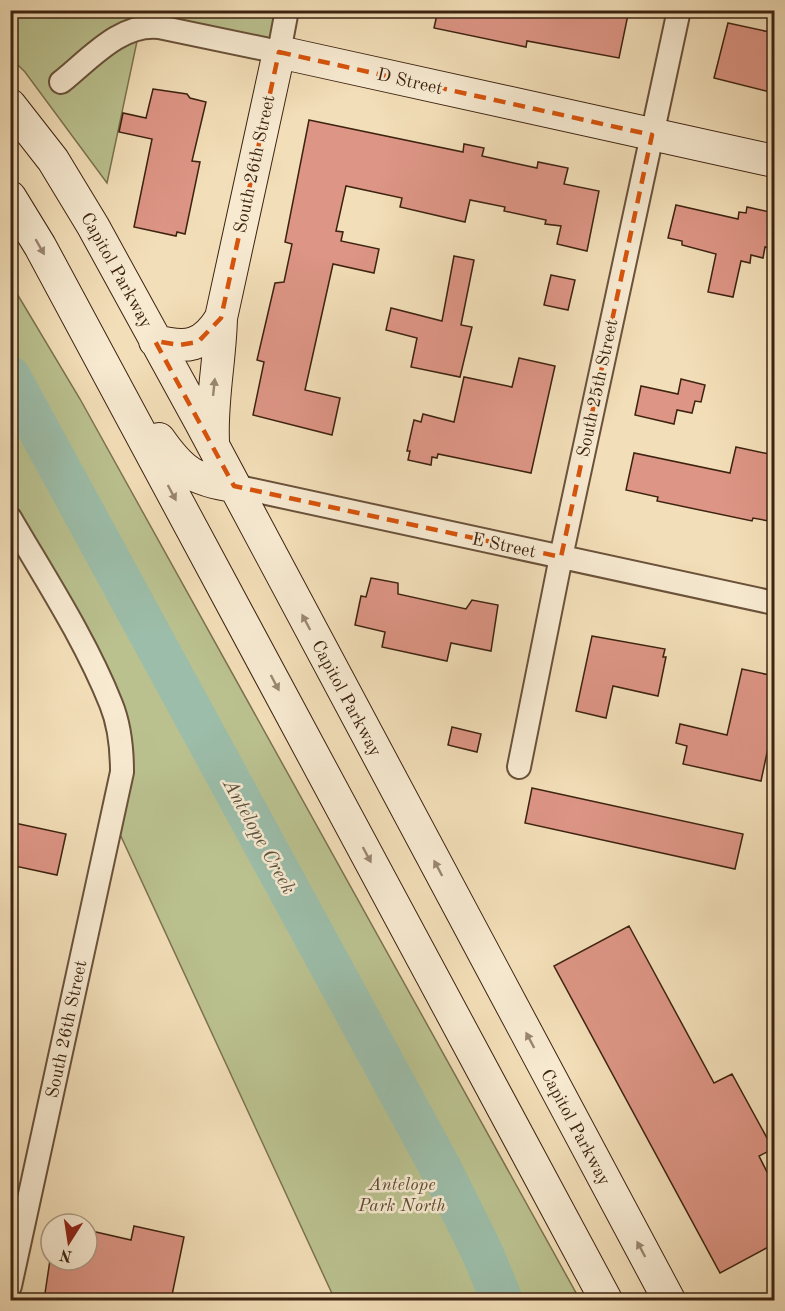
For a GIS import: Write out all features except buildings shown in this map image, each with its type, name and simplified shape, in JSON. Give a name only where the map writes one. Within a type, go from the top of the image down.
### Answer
[{"type":"main road","name":"D Street","points":[[279,52],[774,162]]},
{"type":"main road","name":"South 26th Street","points":[[213,445],[214,389],[220,351],[221,318],[279,52]]},
{"type":"main road","name":"Capitol Parkway","points":[[10,105],[36,137],[71,188],[213,445],[669,1300]]},
{"type":"main road","points":[[10,197],[83,326],[606,1300]]},
{"type":"main road","name":"South 26th Street","points":[[155,341],[179,345],[198,342],[211,334],[221,318]]},
{"type":"main road","points":[[83,326],[174,460],[201,480],[234,486]]},
{"type":"street","name":"South 26th Street","points":[[279,52],[287,10]]},
{"type":"street","name":"South 25th Street","points":[[519,767],[561,557],[679,10]]},
{"type":"street","name":"D Street","points":[[61,82],[117,38],[140,27],[159,27],[279,52]]},
{"type":"street","name":"E Street","points":[[234,486],[774,603]]},
{"type":"street","name":"South 26th Street","points":[[10,518],[55,596],[111,704],[121,741],[122,772],[10,1287]]},
{"type":"highlighted area","points":[[279,52],[652,135],[561,557],[234,486],[155,341],[179,345],[198,342],[221,318]]},
{"type":"green space","points":[[10,11],[287,11],[279,52],[140,27],[107,183],[25,72],[11,58]]},
{"type":"green space","name":"Antelope Park North","points":[[10,282],[80,399],[580,1300],[335,1300],[113,819],[121,741],[11,518]]},
{"type":"waterway","name":"Antelope Creek","points":[[10,377],[441,1169],[482,1252],[502,1300]]}]
